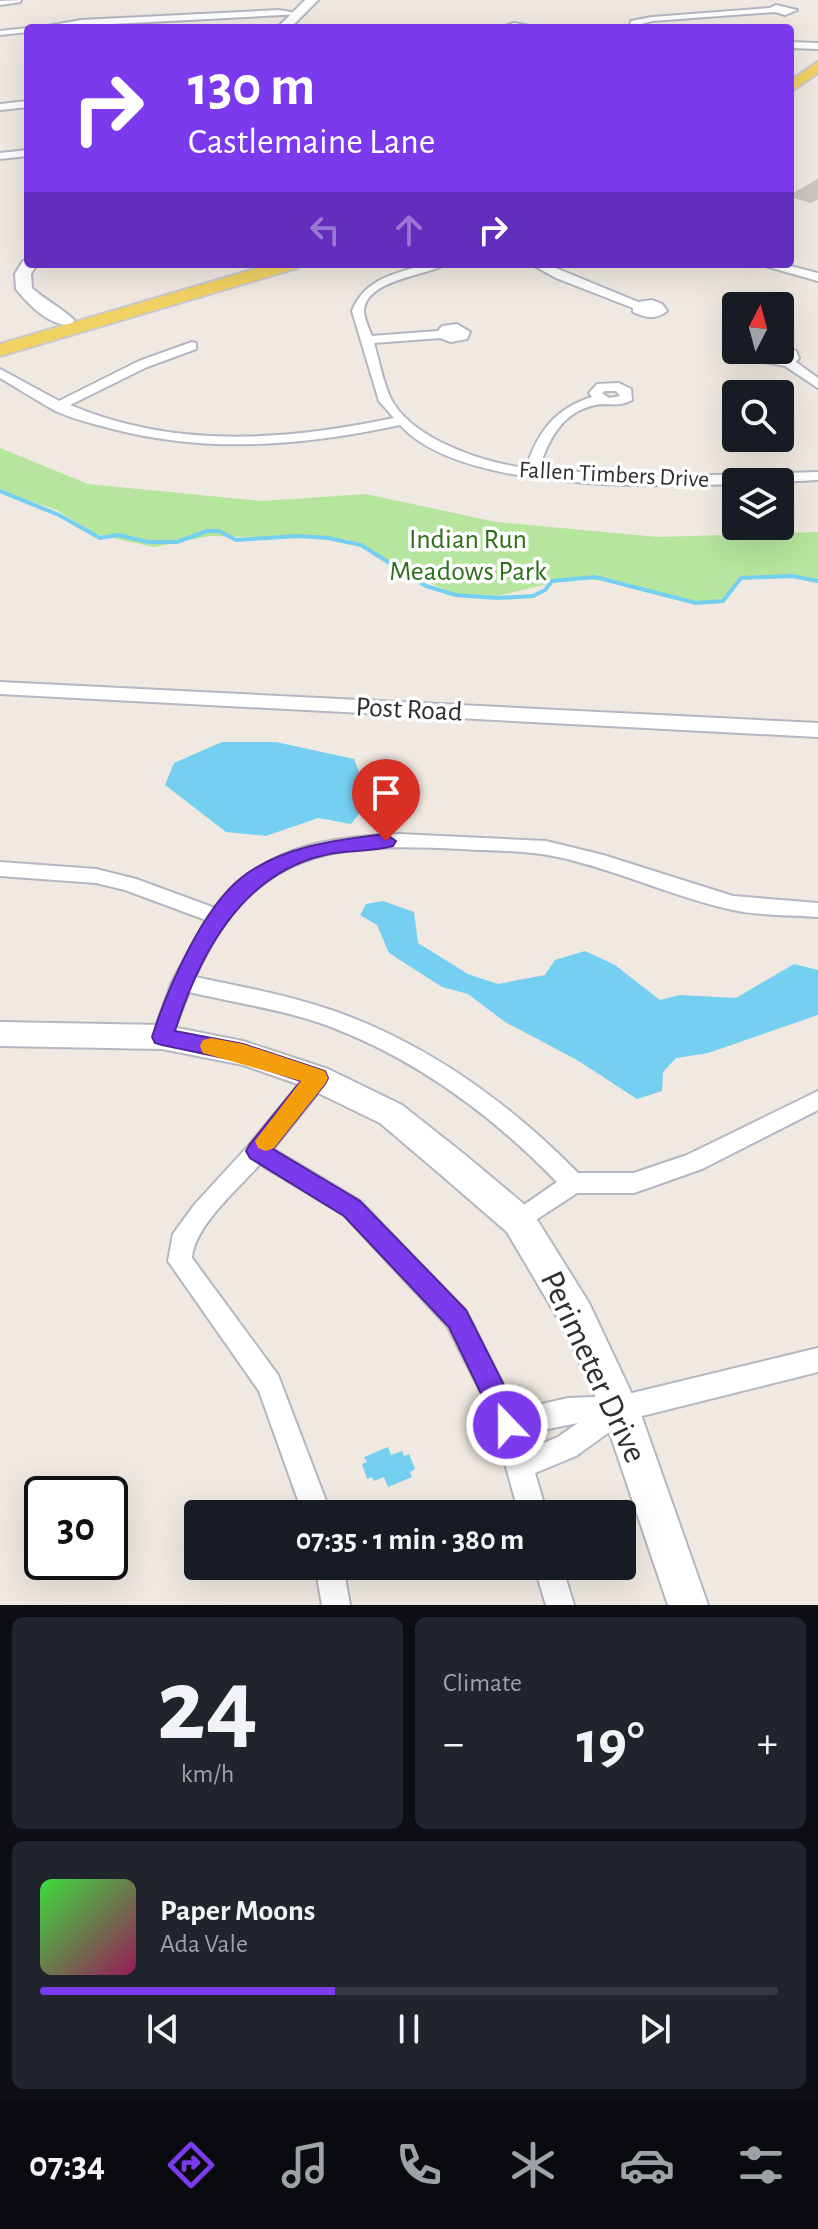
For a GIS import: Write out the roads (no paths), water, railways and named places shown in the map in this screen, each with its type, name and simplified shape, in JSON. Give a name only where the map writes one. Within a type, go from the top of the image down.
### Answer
[{"type":"main road","points":[[287,24],[312,0]]},
{"type":"main road","points":[[794,85],[818,66]]},
{"type":"main road","points":[[794,96],[818,81]]},
{"type":"main road","points":[[0,348],[56,329],[24,289],[23,274],[27,268]]},
{"type":"main road","points":[[0,340],[49,320],[240,268]]},
{"type":"main road","points":[[0,348],[275,268]]},
{"type":"main road","name":"Perimeter Drive","points":[[0,1034],[162,1037],[243,1053],[317,1078],[391,1114],[519,1221],[576,1315],[620,1409],[688,1605]]},
{"type":"street","points":[[0,3],[17,0]]},
{"type":"street","points":[[631,24],[774,10]]},
{"type":"street","points":[[63,24],[231,11],[298,14]]},
{"type":"street","points":[[0,33],[24,30]]},
{"type":"street","points":[[794,45],[818,46]]},
{"type":"street","points":[[0,107],[24,104]]},
{"type":"street","points":[[0,156],[24,153]]},
{"type":"street","points":[[0,373],[57,407],[122,430],[171,439],[221,443],[309,440],[398,421],[385,401],[358,311],[365,295],[383,283],[428,268]]},
{"type":"street","points":[[545,268],[638,306]]},
{"type":"street","points":[[781,268],[818,277]]},
{"type":"street","points":[[367,340],[442,334]]},
{"type":"street","points":[[57,407],[143,364],[192,346]]},
{"type":"street","points":[[791,364],[818,384]]},
{"type":"street","points":[[531,474],[542,438],[554,421],[573,408],[599,399]]},
{"type":"street","name":"Fallen Timbers Drive","points":[[398,421],[446,452],[481,464],[531,474],[706,480],[818,476]]},
{"type":"street","name":"Post Road","points":[[0,688],[818,730]]},
{"type":"street","points":[[162,1037],[182,982],[218,917],[248,883],[291,859],[323,848],[408,840],[556,849],[736,904],[818,910]]},
{"type":"street","points":[[0,869],[107,879],[218,917]]},
{"type":"street","points":[[182,982],[303,1009],[404,1050],[488,1103],[573,1183]]},
{"type":"street","points":[[312,1500],[269,1384],[180,1261],[181,1242],[203,1211],[258,1151],[317,1078]]},
{"type":"street","points":[[519,1221],[573,1183],[634,1183],[694,1162],[818,1100]]},
{"type":"street","points":[[258,1151],[352,1208],[457,1319],[503,1409],[529,1500]]},
{"type":"street","points":[[507,1425],[568,1411],[620,1409],[818,1360]]},
{"type":"street","points":[[519,1466],[577,1441],[620,1409]]},
{"type":"street","points":[[332,1580],[336,1605]]},
{"type":"street","points":[[552,1580],[560,1605]]},
{"type":"water","points":[[222,742],[276,742],[354,759],[370,800],[351,824],[318,818],[266,836],[226,832],[165,785],[174,763]]},
{"type":"water","points":[[383,901],[414,912],[418,943],[468,974],[498,984],[545,975],[555,960],[585,951],[615,965],[660,1000],[680,995],[736,998],[794,964],[818,970],[818,1015],[708,1053],[676,1058],[663,1072],[662,1091],[637,1099],[577,1060],[505,1022],[468,994],[442,987],[389,953],[377,925],[360,915],[366,904]]},
{"type":"water","points":[[388,1447],[391,1455],[402,1451],[404,1456],[409,1454],[415,1469],[410,1472],[412,1477],[388,1487],[384,1477],[374,1481],[372,1477],[367,1479],[362,1464],[367,1462],[364,1457]]},
{"type":"waterway","points":[[0,491],[59,515],[100,538],[118,535],[148,542],[177,542],[207,531],[219,531],[236,540],[298,536],[361,545],[426,586],[456,595],[497,598],[533,596],[545,590],[552,581],[595,577],[696,603],[723,601],[741,578],[792,576],[818,581]]},
{"type":"park label","name":"Indian Run Meadows Park","points":[[468,556]]}]
